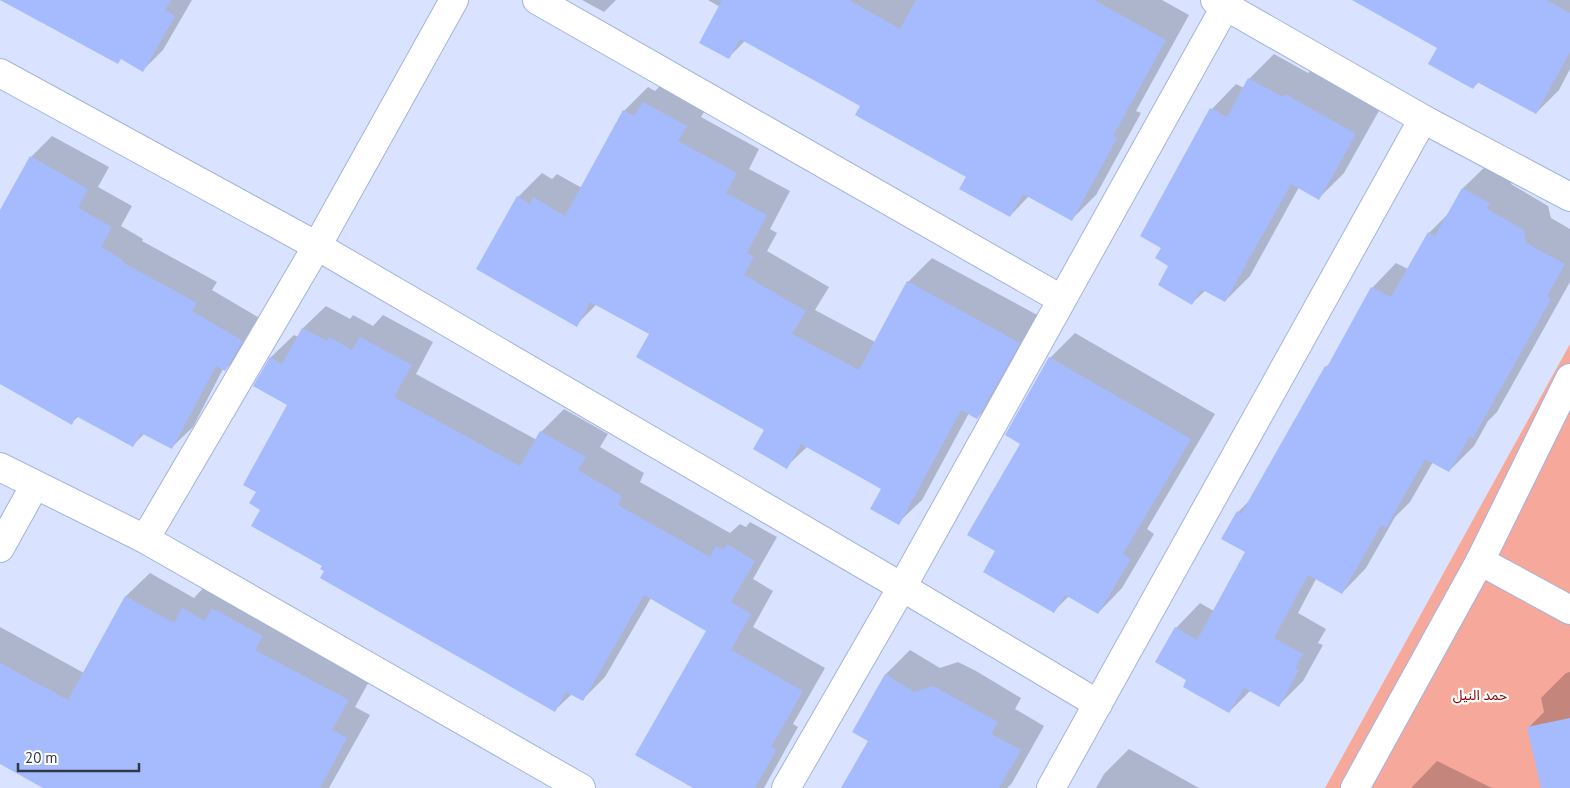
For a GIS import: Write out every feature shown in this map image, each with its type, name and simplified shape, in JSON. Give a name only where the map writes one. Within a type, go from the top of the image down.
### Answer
[{"type":"street","points":[[144,539],[317,246],[454,0]]},
{"type":"street","points":[[537,0],[1061,299]]},
{"type":"street","points":[[786,788],[902,587],[1061,299],[1220,3],[1423,119],[1570,197]]},
{"type":"street","points":[[0,73],[317,246],[902,587],[1098,704]]},
{"type":"street","points":[[1051,788],[1423,119]]},
{"type":"street","points":[[1355,788],[1480,561],[1570,378]]},
{"type":"street","points":[[0,467],[144,539],[581,788]]},
{"type":"street","points":[[0,548],[36,485]]},
{"type":"street","points":[[1480,561],[1570,610]]},
{"type":"green space","name":"حمد النيل","points":[[1570,344],[1570,788],[1325,788]]},
{"type":"building","points":[[0,0],[171,0],[165,10],[175,16],[143,72],[121,59],[118,64]]},
{"type":"building","points":[[722,0],[849,0],[900,29],[916,0],[1094,0],[1166,40],[1113,136],[1117,138],[1072,221],[1023,194],[1010,217],[959,189],[966,177],[855,115],[860,106],[740,39],[729,59],[699,43]]},
{"type":"building","points":[[1352,0],[1546,0],[1570,13],[1570,52],[1536,114],[1477,82],[1473,89],[1428,64],[1437,48]]},
{"type":"building","points":[[1248,78],[1283,97],[1285,94],[1356,134],[1319,200],[1291,184],[1225,302],[1201,289],[1192,305],[1158,285],[1168,266],[1155,258],[1161,248],[1140,236],[1210,108],[1227,117]]},
{"type":"building","points":[[643,102],[687,126],[678,141],[737,173],[726,193],[767,215],[747,253],[754,257],[744,275],[806,311],[792,334],[859,370],[907,281],[1020,343],[977,419],[961,410],[899,525],[870,509],[881,489],[801,444],[787,469],[753,449],[764,430],[636,357],[649,334],[590,302],[577,327],[476,269],[517,196],[530,204],[533,197],[565,216],[623,110],[634,116]]},
{"type":"building","points":[[30,156],[88,189],[78,208],[112,227],[101,247],[123,260],[122,262],[197,303],[192,311],[243,341],[225,371],[216,366],[172,449],[141,433],[133,447],[76,416],[72,425],[0,384],[0,210]]},
{"type":"building","points":[[1462,188],[1490,203],[1487,209],[1524,230],[1526,243],[1565,264],[1547,296],[1551,299],[1473,438],[1470,436],[1449,472],[1425,459],[1386,528],[1381,525],[1342,594],[1308,575],[1274,638],[1303,654],[1295,668],[1299,670],[1279,707],[1244,688],[1229,713],[1183,687],[1186,680],[1155,662],[1175,627],[1197,640],[1245,552],[1221,539],[1237,511],[1241,514],[1325,366],[1327,367],[1371,287],[1391,297],[1428,232],[1435,236]]},
{"type":"building","points":[[302,328],[327,341],[329,337],[352,350],[360,337],[412,365],[394,397],[520,466],[540,431],[586,457],[578,470],[622,496],[618,505],[710,557],[716,546],[723,550],[727,544],[755,561],[731,602],[751,614],[731,650],[803,691],[771,747],[776,750],[755,788],[693,788],[635,755],[706,631],[644,595],[583,701],[566,692],[555,712],[320,578],[324,571],[320,569],[322,566],[251,526],[260,510],[249,503],[256,492],[243,485],[287,405],[253,386],[270,357],[282,364]]},
{"type":"building","points":[[1049,357],[1191,439],[1123,554],[1131,559],[1098,614],[1065,595],[1054,613],[983,572],[995,551],[967,535],[1020,444],[1005,435]]},
{"type":"building","points":[[125,596],[174,623],[182,608],[205,621],[212,608],[263,636],[255,650],[349,700],[332,730],[347,738],[320,788],[43,788],[0,764],[0,663],[68,700]]},
{"type":"building","points":[[885,674],[914,692],[933,686],[998,722],[991,734],[1021,750],[999,788],[841,788],[868,741],[852,732]]},
{"type":"building","points":[[1570,718],[1570,788],[1541,788],[1527,727]]}]
